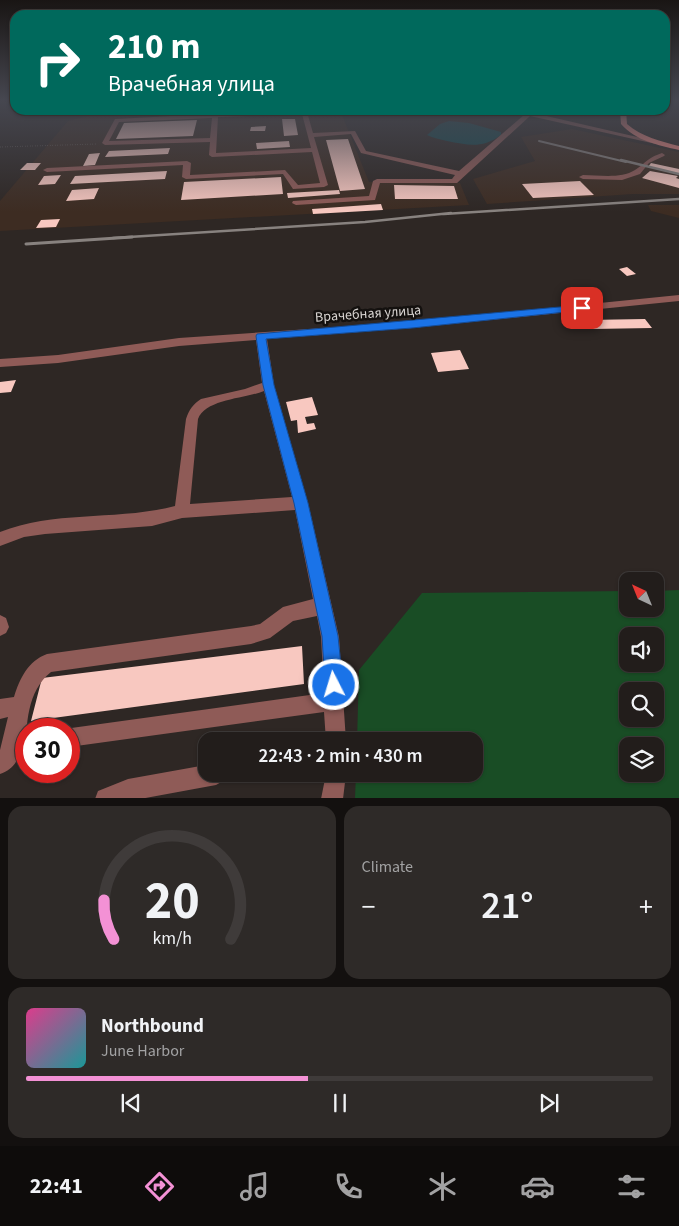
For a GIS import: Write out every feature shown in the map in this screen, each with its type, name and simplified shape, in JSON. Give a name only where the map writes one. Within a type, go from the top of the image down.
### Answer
[{"type":"main road","points":[[643,137],[679,148]]},
{"type":"street","points":[[108,137],[105,144],[214,140],[212,155],[314,150]]},
{"type":"street","points":[[47,170],[187,163],[186,177],[285,172],[296,187],[324,185],[311,137]]},
{"type":"street","points":[[356,137],[363,152],[460,174]]},
{"type":"street","points":[[296,203],[372,198],[377,181],[454,181],[502,137]]},
{"type":"street","points":[[634,137],[656,142]]},
{"type":"street","points":[[583,178],[619,178],[637,172],[647,162],[662,155]]},
{"type":"street","name":"Врачебная улица","points":[[0,363],[58,358],[179,342],[421,324],[679,298]]},
{"type":"street","points":[[261,336],[268,385],[301,503],[330,636],[336,732]]},
{"type":"street","points":[[182,511],[192,419],[195,410],[206,401],[242,394],[268,385]]},
{"type":"street","points":[[0,539],[23,530],[45,527],[152,519],[182,511],[301,503]]},
{"type":"street","points":[[21,718],[26,688],[36,670],[47,663],[251,635],[264,632],[289,613],[323,606]]},
{"type":"street","points":[[80,736],[335,701]]},
{"type":"street","points":[[0,709],[22,705]]},
{"type":"street","points":[[0,764],[15,749]]},
{"type":"street","points":[[106,798],[128,790],[198,777]]},
{"type":"street","points":[[332,798],[335,782]]},
{"type":"path","points":[[0,147],[105,144]]},
{"type":"shaded area","points":[[54,137],[351,137],[369,182],[460,183],[469,205],[0,231],[0,201]]},
{"type":"shaded area","points":[[521,137],[610,137],[679,152],[679,194],[633,194],[487,204],[473,179],[535,161]]},
{"type":"shaded area","points":[[648,205],[679,205],[679,218],[651,211]]},
{"type":"green space","points":[[679,590],[679,798],[355,798],[356,782],[483,782],[483,732],[357,732],[359,670],[422,593],[619,591],[619,618],[664,618],[664,591]]},
{"type":"water","points":[[432,137],[497,137],[475,145]]},
{"type":"building","points":[[117,137],[161,137],[116,139]]},
{"type":"building","points":[[348,139],[365,189],[340,191],[326,140]]},
{"type":"building","points":[[289,141],[290,147],[257,149],[256,143]]},
{"type":"building","points":[[170,148],[168,154],[105,157],[109,151]]},
{"type":"building","points":[[100,153],[95,165],[83,166],[89,154]]},
{"type":"building","points":[[27,163],[41,163],[35,170],[20,170]]},
{"type":"building","points":[[651,163],[679,169],[679,174],[648,167]]},
{"type":"building","points":[[167,171],[165,179],[70,184],[75,176]]},
{"type":"building","points":[[650,171],[678,176],[676,178],[679,179],[679,188],[642,178]]},
{"type":"building","points":[[61,175],[55,184],[38,185],[44,176]]},
{"type":"building","points":[[281,177],[283,194],[181,200],[184,182]]},
{"type":"building","points":[[580,181],[594,195],[533,198],[522,184]]},
{"type":"building","points":[[394,185],[454,186],[458,199],[395,199]]},
{"type":"building","points":[[99,188],[94,199],[66,201],[72,190]]},
{"type":"building","points":[[339,190],[340,194],[288,198],[287,193]]},
{"type":"building","points":[[381,204],[383,210],[313,214],[312,209]]},
{"type":"building","points":[[60,219],[56,227],[36,228],[41,220]]},
{"type":"building","points":[[627,267],[636,274],[627,276],[619,269]]},
{"type":"building","points":[[645,319],[652,328],[592,329],[587,320]]},
{"type":"building","points":[[460,350],[469,369],[438,372],[431,353]]},
{"type":"building","points":[[16,380],[11,392],[0,393],[0,382]]},
{"type":"building","points":[[312,397],[318,415],[305,417],[307,424],[314,423],[316,429],[298,433],[297,420],[291,421],[286,402]]},
{"type":"building","points":[[302,646],[304,684],[53,718],[32,718],[42,678]]},
{"type":"railway","points":[[539,141],[626,162]]},
{"type":"railway","points":[[621,160],[679,174]]},
{"type":"railway","points":[[444,214],[679,199]]},
{"type":"railway","points":[[113,238],[365,222],[451,213]]},
{"type":"railway","points":[[26,244],[132,237]]},
{"type":"route","points":[[334,685],[330,636],[301,503],[268,385],[261,336],[412,325],[582,308]]}]
